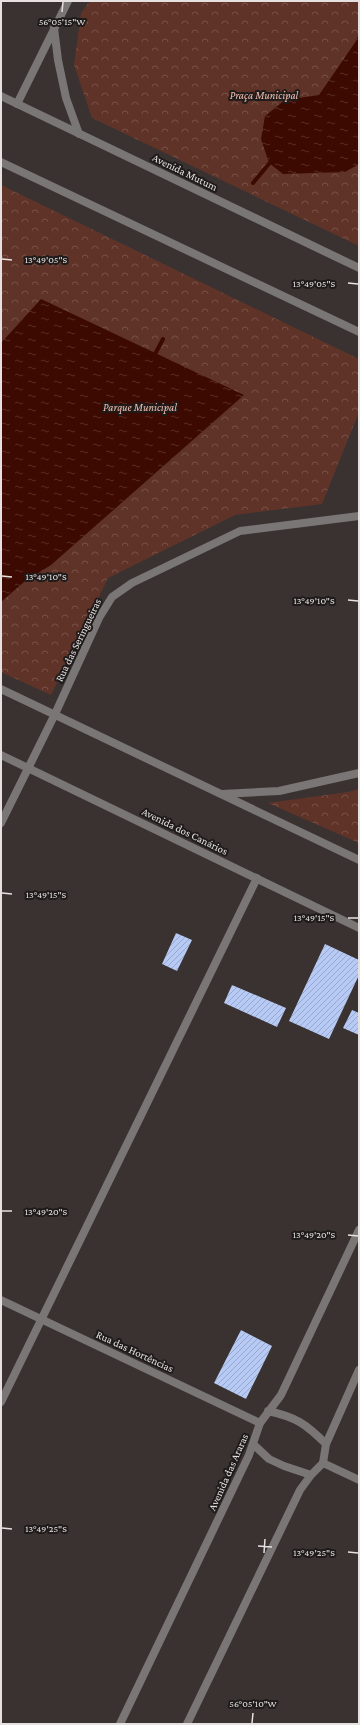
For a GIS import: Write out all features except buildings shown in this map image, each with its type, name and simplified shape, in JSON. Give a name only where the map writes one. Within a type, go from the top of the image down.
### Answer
[{"type":"street","points":[[17,104],[68,1]]},
{"type":"street","points":[[54,28],[58,60],[66,98],[79,134]]},
{"type":"street","name":"Avenida Mutum","points":[[1,96],[359,268]]},
{"type":"street","points":[[1,162],[359,332]]},
{"type":"street","name":"Rua das Seringueiras","points":[[1,823],[55,714],[99,618],[112,598],[132,583],[240,531],[359,516]]},
{"type":"street","points":[[1,689],[359,860]]},
{"type":"street","name":"Avenida dos Canários","points":[[1,756],[359,928]]},
{"type":"street","points":[[222,794],[279,791],[359,774]]},
{"type":"street","points":[[1,1402],[257,878]]},
{"type":"street","name":"Avenida das Araras","points":[[120,1724],[250,1455],[260,1423],[281,1395],[359,1230]]},
{"type":"street","name":"Rua das Hortências","points":[[1,1300],[260,1423]]},
{"type":"street","points":[[187,1724],[300,1490],[311,1475],[323,1463],[326,1444],[359,1370]]},
{"type":"street","points":[[268,1411],[287,1415],[306,1424],[326,1444]]},
{"type":"street","points":[[253,1444],[269,1459],[284,1466],[311,1475]]},
{"type":"street","points":[[323,1463],[359,1480]]},
{"type":"green space","name":"Praça Municipal","points":[[90,1],[359,1],[359,246],[92,118],[74,65],[81,13]]},
{"type":"green space","name":"Parque Municipal","points":[[1,185],[359,359],[359,412],[322,504],[235,515],[108,578],[51,695],[1,672]]},
{"type":"green space","points":[[359,789],[359,843],[268,803],[348,792]]},
{"type":"water","points":[[359,33],[359,164],[345,172],[283,174],[269,163],[261,139],[265,116],[285,100],[319,95],[356,41]]},
{"type":"water","points":[[41,299],[244,395],[51,565],[24,582],[1,602],[1,343]]},
{"type":"waterway","points":[[253,183],[273,159]]},
{"type":"waterway","points":[[153,358],[163,339]]}]
